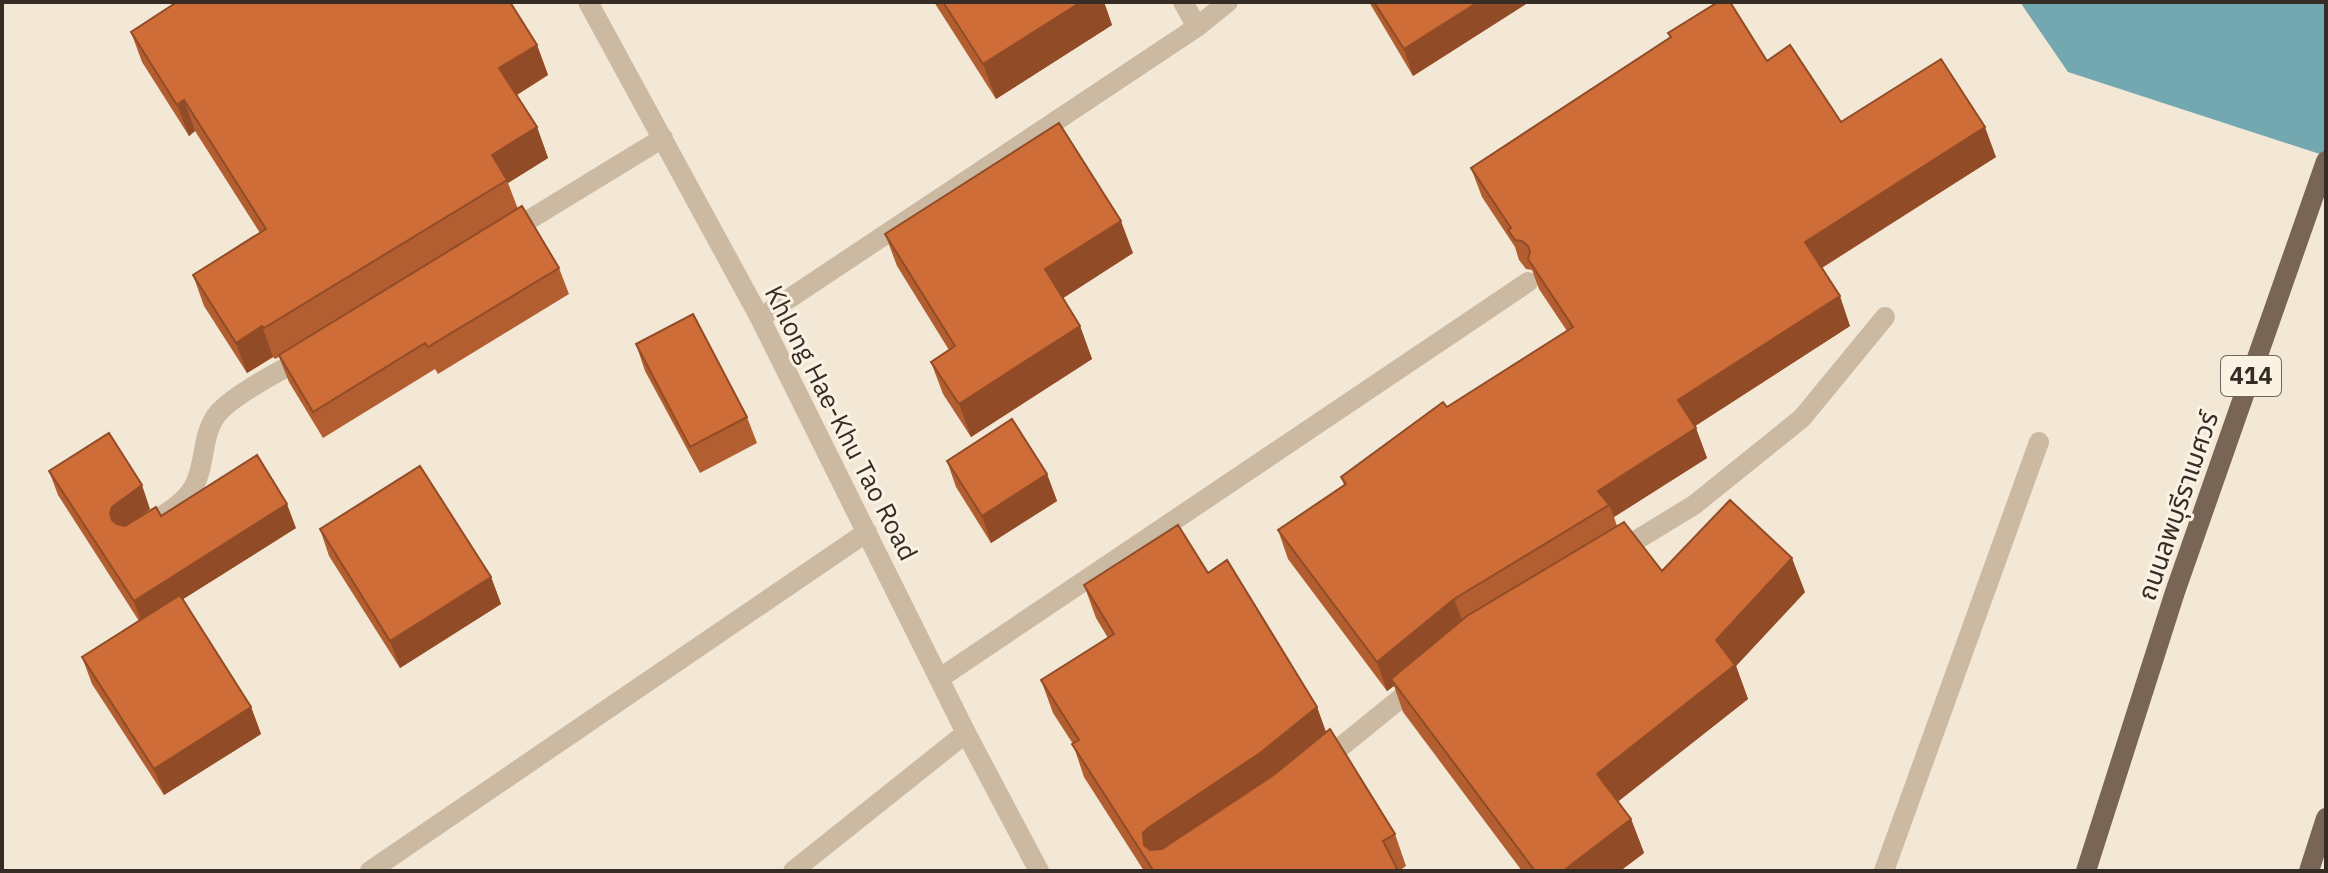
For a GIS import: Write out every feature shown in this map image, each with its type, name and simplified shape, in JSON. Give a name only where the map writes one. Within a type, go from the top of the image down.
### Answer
[{"type":"main road","name":"ถนนลพบุรีราเมศวร์","points":[[2086,871],[2175,592],[2326,161]]},
{"type":"main road","points":[[2309,871],[2326,818]]},
{"type":"street","name":"Khlong Hae-Khu Tao Road","points":[[588,2],[760,318],[966,733],[1039,871]]},
{"type":"street","points":[[1183,2],[1197,27]]},
{"type":"street","points":[[760,318],[1197,27],[1228,2]]},
{"type":"street","points":[[489,244],[663,138]]},
{"type":"street","points":[[940,678],[1528,282]]},
{"type":"street","points":[[1603,560],[1694,505],[1802,418],[1885,317]]},
{"type":"street","points":[[132,537],[192,489],[207,430],[219,412],[328,342]]},
{"type":"street","points":[[1886,870],[2039,442]]},
{"type":"street","points":[[370,871],[867,532]]},
{"type":"street","points":[[1304,777],[1436,669]]},
{"type":"street","points":[[793,871],[966,733]]},
{"type":"water","points":[[2020,2],[2326,2],[2326,156],[2068,72]]},
{"type":"building","points":[[177,2],[510,2],[537,45],[499,68],[537,127],[492,155],[507,180],[236,343],[193,275],[266,229],[184,100],[177,105],[131,32]]},
{"type":"building","points":[[943,2],[1081,2],[983,64]]},
{"type":"building","points":[[1374,2],[1478,2],[1404,49]]},
{"type":"building","points":[[1718,2],[1730,2],[1767,61],[1790,45],[1841,122],[1941,59],[1985,127],[1805,242],[1840,296],[1678,400],[1696,428],[1598,491],[1609,505],[1454,599],[1377,662],[1278,530],[1346,484],[1341,477],[1443,402],[1447,407],[1573,327],[1528,259],[1528,246],[1515,240],[1508,230],[1511,228],[1471,168],[1671,37],[1668,33]]},
{"type":"building","points":[[1059,123],[1121,221],[1045,269],[1080,326],[959,404],[931,362],[955,346],[885,234]]},
{"type":"building","points":[[522,206],[559,268],[428,347],[425,343],[313,412],[279,355]]},
{"type":"building","points":[[693,314],[747,417],[690,447],[636,344]]},
{"type":"building","points":[[1012,419],[1047,474],[982,516],[947,461]]},
{"type":"building","points":[[109,433],[142,485],[112,507],[112,520],[117,524],[125,526],[156,507],[161,516],[257,455],[287,504],[134,601],[49,471]]},
{"type":"building","points":[[420,466],[491,577],[390,641],[320,529]]},
{"type":"building","points":[[1730,500],[1792,558],[1716,640],[1735,665],[1597,774],[1631,819],[1563,871],[1535,871],[1391,679],[1467,616],[1624,522],[1662,571]]},
{"type":"building","points":[[1178,525],[1208,573],[1227,560],[1317,707],[1260,753],[1148,828],[1143,833],[1144,845],[1150,850],[1162,849],[1275,774],[1330,729],[1395,834],[1383,841],[1398,871],[1151,871],[1072,744],[1079,740],[1041,680],[1114,634],[1084,585]]},
{"type":"building","points":[[180,595],[251,707],[154,769],[82,657]]}]
